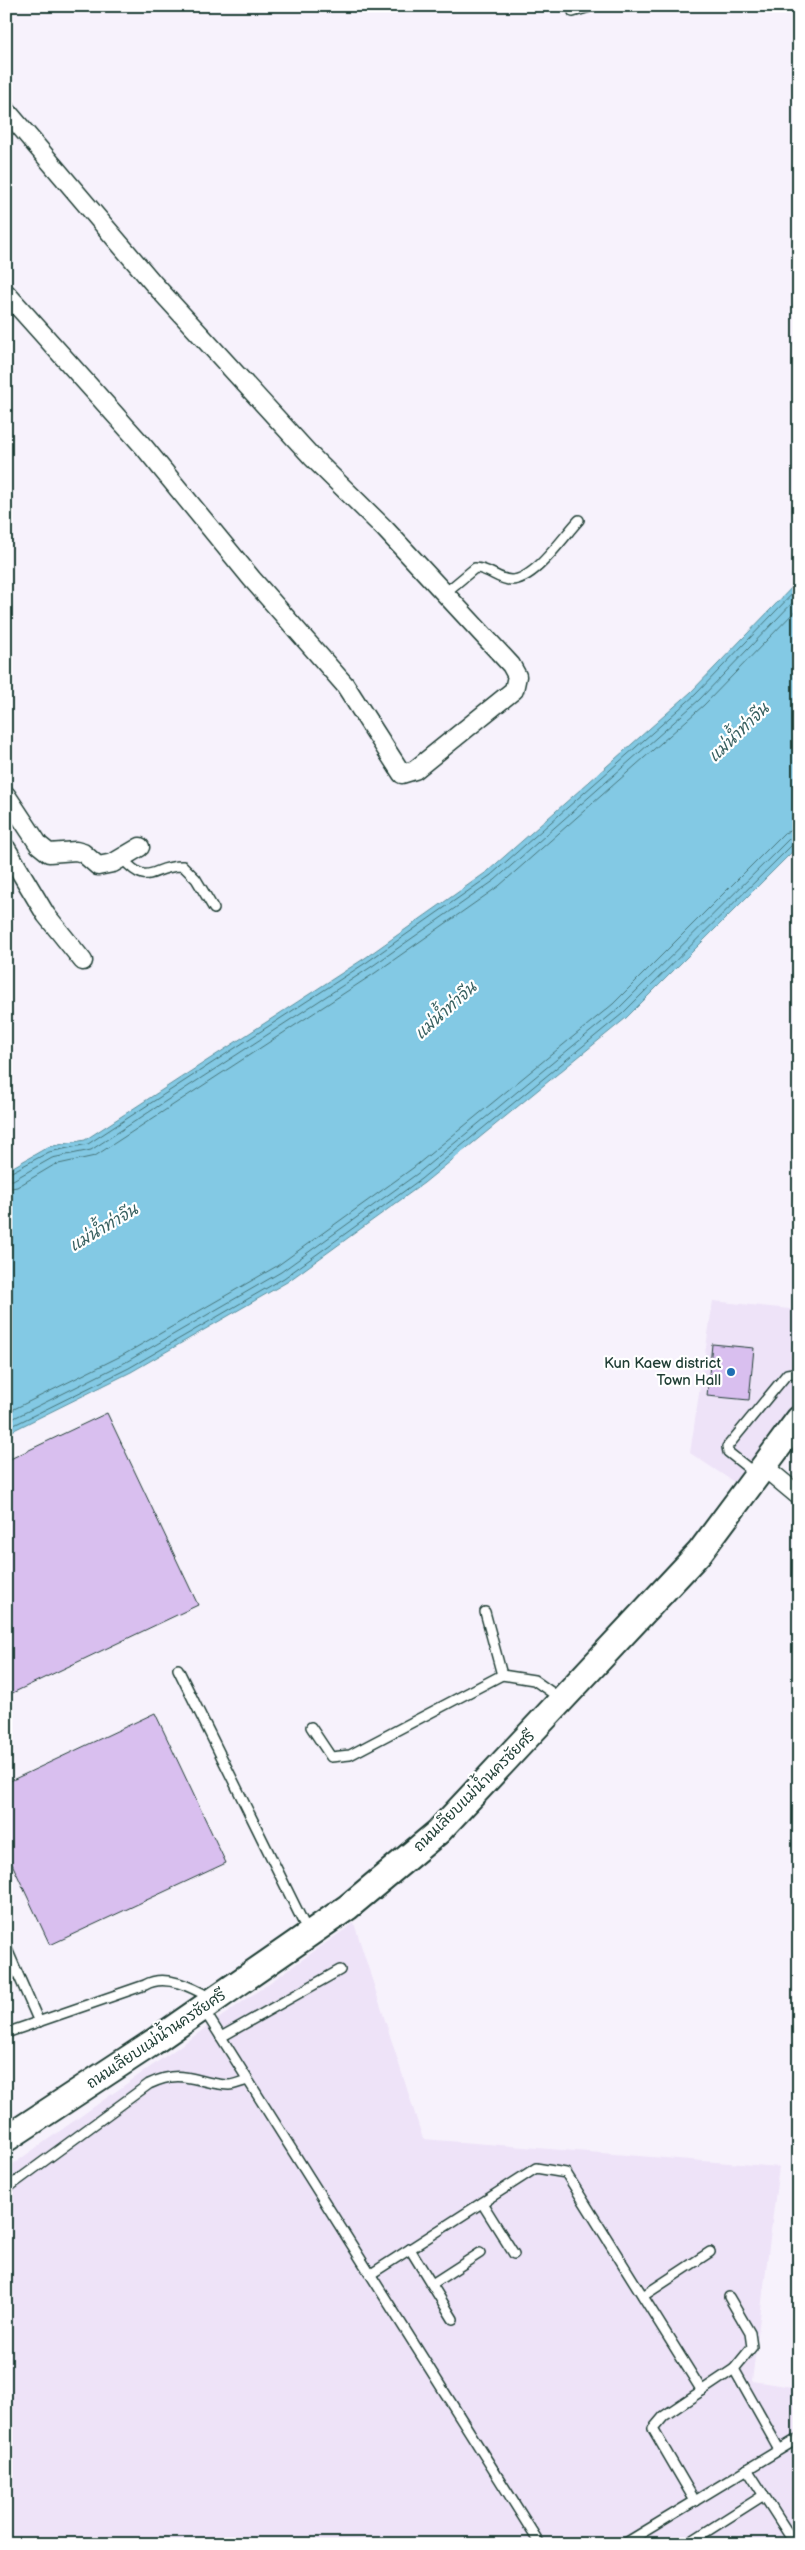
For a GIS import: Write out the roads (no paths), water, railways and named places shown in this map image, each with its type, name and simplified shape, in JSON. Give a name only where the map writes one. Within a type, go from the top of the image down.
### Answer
[{"type":"main road","name":"ถนนเลียบแม่น้ำนครชัยศรี","points":[[6,2139],[209,2004],[348,1907],[438,1832],[700,1552],[799,1419]]},
{"type":"street","points":[[6,110],[159,290],[312,457],[447,591],[511,665],[517,676],[514,690],[415,770],[402,774],[345,685],[258,586],[144,447],[6,293]]},
{"type":"street","points":[[6,795],[39,844],[49,853],[76,851],[83,853],[98,866],[113,863],[140,847]]},
{"type":"street","points":[[6,848],[46,915],[84,961]]},
{"type":"street","points":[[760,1471],[799,1496]]},
{"type":"lane","points":[[573,12],[593,6]]},
{"type":"lane","points":[[447,591],[469,571],[483,568],[510,580],[523,578],[536,568],[579,520]]},
{"type":"lane","points":[[122,858],[133,871],[147,875],[183,866],[196,879],[214,909]]},
{"type":"lane","points":[[760,1471],[728,1452],[727,1447],[787,1374],[799,1372]]},
{"type":"lane","points":[[485,1612],[502,1676]]},
{"type":"lane","points":[[178,1669],[310,1934]]},
{"type":"lane","points":[[312,1727],[332,1757],[350,1755],[502,1676],[534,1680],[562,1700]]},
{"type":"lane","points":[[6,1948],[39,2022]]},
{"type":"lane","points":[[221,2037],[340,1970]]},
{"type":"lane","points":[[6,2033],[145,1985],[154,1980],[186,1984],[209,2004],[221,2037],[540,2544]]},
{"type":"lane","points":[[6,2189],[149,2084],[165,2076],[176,2075],[230,2085],[248,2080]]},
{"type":"lane","points":[[371,2274],[536,2168],[566,2173],[702,2391]]},
{"type":"lane","points":[[482,2203],[514,2254]]},
{"type":"lane","points":[[410,2249],[453,2320]]},
{"type":"lane","points":[[643,2296],[710,2252]]},
{"type":"lane","points":[[432,2284],[480,2253]]},
{"type":"lane","points":[[695,2501],[653,2429],[664,2416],[734,2369],[752,2347],[750,2333],[728,2296]]},
{"type":"lane","points":[[734,2369],[779,2449]]},
{"type":"lane","points":[[624,2544],[799,2438]]},
{"type":"lane","points":[[747,2470],[795,2544]]},
{"type":"lane","points":[[687,2544],[764,2495]]},
{"type":"water","name":"แม่น้ำท่าจีน","points":[[799,580],[799,845],[626,1018],[424,1183],[287,1282],[131,1372],[6,1434],[6,1171],[48,1147],[85,1140],[365,958],[488,871],[691,692]]},
{"type":"place","name":"Kun Kaew district Town Hall","points":[[731,1372]]}]
